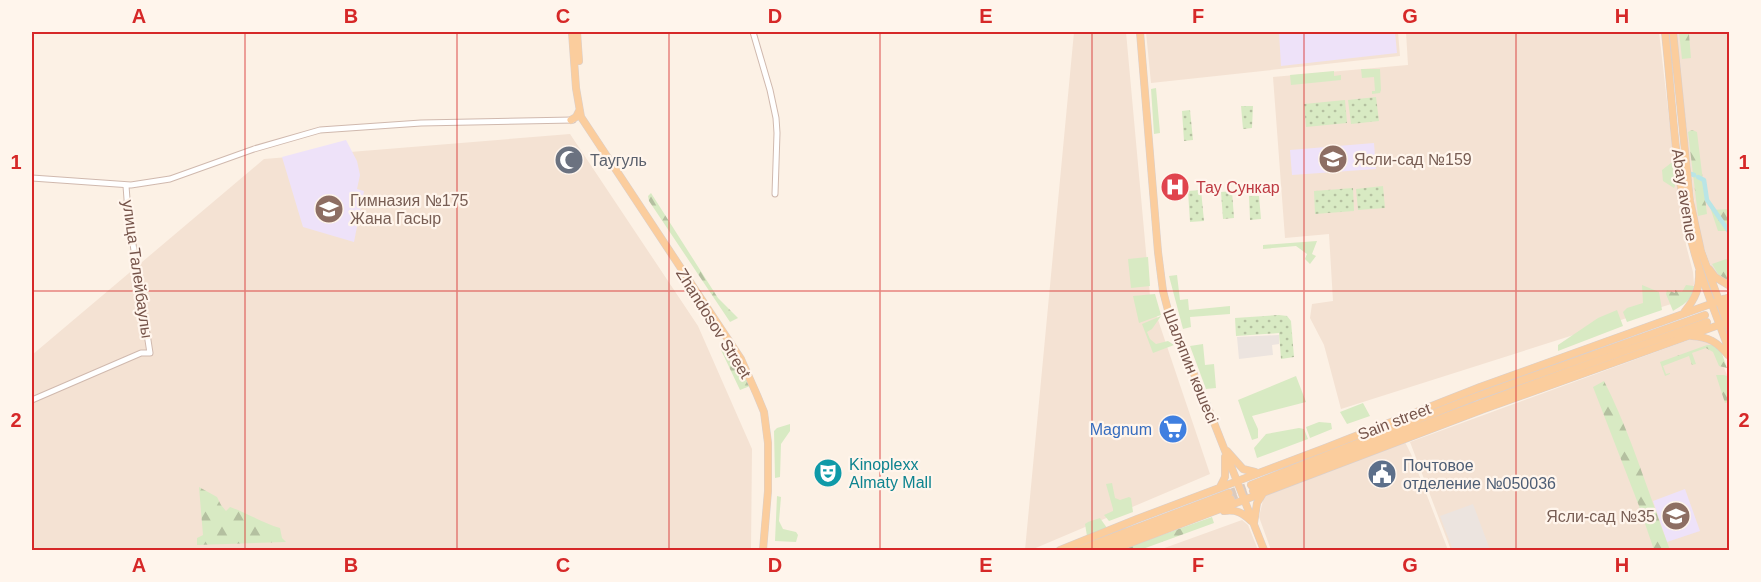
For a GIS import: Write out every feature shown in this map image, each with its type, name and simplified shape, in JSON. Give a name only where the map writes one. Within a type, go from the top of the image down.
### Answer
[{"type":"main road","name":"Zhandosov Street","points":[[572,32],[579,111],[583,120],[741,359],[764,412],[768,443],[768,490],[763,550]]},
{"type":"main road","name":"Zhandosov Street","points":[[577,32],[583,120]]},
{"type":"main road","name":"Шаляпин көшесі","points":[[1140,32],[1163,291],[1224,449],[1250,493],[1254,525],[1264,550]]},
{"type":"main road","name":"Abay avenue","points":[[1665,32],[1683,202],[1689,231],[1718,301],[1719,321],[1730,355]]},
{"type":"main road","name":"Abay avenue","points":[[1673,32],[1690,201],[1701,263]]},
{"type":"main road","points":[[571,120],[579,111]]},
{"type":"main road","points":[[1701,263],[1715,277],[1730,286]]},
{"type":"main road","points":[[1683,313],[1695,299],[1701,263]]},
{"type":"main road","points":[[1718,301],[1719,321]]},
{"type":"main road","name":"Sain street","points":[[1060,550],[1457,396],[1718,301]]},
{"type":"main road","name":"Abay avenue","points":[[1719,321],[1730,332]]},
{"type":"main road","name":"Sain street","points":[[1250,493],[1262,495],[1484,410],[1689,336],[1719,321]]},
{"type":"main road","name":"Sain street","points":[[1250,493],[1423,417],[1719,321]]},
{"type":"main road","points":[[1689,336],[1702,336],[1713,340],[1730,355]]},
{"type":"main road","points":[[1477,389],[1522,384]]},
{"type":"main road","points":[[1484,410],[1522,384]]},
{"type":"main road","name":"Sain street","points":[[1079,550],[1250,493],[1522,384]]},
{"type":"main road","points":[[1423,417],[1457,396]]},
{"type":"main road","points":[[1412,429],[1451,423]]},
{"type":"main road","points":[[1224,449],[1248,472],[1264,471]]},
{"type":"main road","points":[[1224,449],[1226,473],[1223,486],[1230,486],[1236,501],[1231,499]]},
{"type":"main road","points":[[1254,525],[1257,503],[1262,495]]},
{"type":"main road","name":"Sain street","points":[[1112,550],[1213,513],[1231,499]]},
{"type":"main road","name":"Sain street","points":[[1096,550],[1231,499]]},
{"type":"main road","points":[[1213,513],[1234,510],[1242,513],[1254,525]]},
{"type":"street","points":[[753,32],[776,118],[775,194]]},
{"type":"street","points":[[32,178],[126,186],[170,178],[254,149],[320,130],[421,123],[583,120]]},
{"type":"street","name":"улица Талейбаулы","points":[[32,400],[141,353],[150,353],[126,186]]},
{"type":"shaded area","points":[[1074,32],[1126,32],[1150,296],[1210,474],[1031,550],[1025,550]]},
{"type":"shaded area","points":[[1146,32],[1398,32],[1400,56],[1151,83]]},
{"type":"shaded area","points":[[1279,32],[1395,32],[1397,53],[1281,66]]},
{"type":"shaded area","points":[[1406,32],[1659,32],[1675,170],[1686,245],[1693,272],[1694,284],[1690,298],[1341,409],[1324,345],[1310,318],[1312,304],[1333,301],[1329,234],[1285,238],[1273,77],[1408,65]]},
{"type":"shaded area","points":[[1676,32],[1729,32],[1729,284],[1716,274],[1710,264],[1696,216]]},
{"type":"shaded area","points":[[570,134],[698,326],[752,449],[751,550],[32,550],[32,355],[264,159]]},
{"type":"shaded area","name":"Гимназия №175 Жана Гасыр","points":[[346,140],[357,161],[360,175],[357,189],[364,191],[354,242],[303,227],[282,157]]},
{"type":"shaded area","name":"Ясли-сад №159","points":[[1374,143],[1376,169],[1292,175],[1290,150]]},
{"type":"shaded area","points":[[1279,335],[1279,344],[1272,345],[1273,355],[1239,359],[1237,337]]},
{"type":"shaded area","points":[[1694,338],[1707,341],[1716,348],[1729,380],[1729,550],[1451,550],[1410,442]]},
{"type":"shaded area","points":[[1405,442],[1448,550],[1271,550],[1259,517],[1264,496]]},
{"type":"shaded area","name":"Ясли-сад №35","points":[[1685,489],[1700,531],[1667,542],[1653,501]]},
{"type":"shaded area","points":[[1473,504],[1489,547],[1493,550],[1453,550],[1440,516]]},
{"type":"shaded area","points":[[1242,520],[1248,525],[1258,550],[1159,550]]},
{"type":"green space","points":[[1679,32],[1691,32],[1689,34],[1691,58],[1682,59]]},
{"type":"green space","points":[[1361,69],[1380,69],[1380,93],[1372,94],[1372,91],[1375,91],[1374,77],[1362,78]]},
{"type":"green space","points":[[1334,71],[1334,76],[1341,75],[1341,80],[1291,85],[1290,75]]},
{"type":"green space","points":[[1156,88],[1160,133],[1154,134],[1151,89]]},
{"type":"green space","points":[[1376,97],[1379,121],[1351,124],[1348,100]]},
{"type":"green space","points":[[1345,100],[1347,123],[1306,127],[1304,104]]},
{"type":"green space","points":[[1241,106],[1253,106],[1252,128],[1243,129]]},
{"type":"green space","points":[[1190,110],[1193,140],[1184,141],[1182,111]]},
{"type":"green space","points":[[1692,130],[1697,132],[1707,214],[1698,216],[1688,132]]},
{"type":"green space","points":[[1673,163],[1674,188],[1663,181],[1662,170]]},
{"type":"green space","points":[[1383,186],[1385,208],[1358,210],[1356,189]]},
{"type":"green space","points":[[1353,188],[1354,211],[1315,214],[1314,191]]},
{"type":"green space","points":[[1201,190],[1204,221],[1190,222],[1188,191]]},
{"type":"green space","points":[[1232,191],[1234,218],[1223,219],[1221,192]]},
{"type":"green space","points":[[651,193],[718,298],[738,318],[730,322],[649,201],[648,196]]},
{"type":"green space","points":[[1249,196],[1259,196],[1261,219],[1250,220]]},
{"type":"green space","points":[[1729,209],[1729,238],[1727,231],[1718,231],[1711,210]]},
{"type":"green space","points":[[1317,241],[1312,254],[1316,256],[1310,264],[1305,259],[1307,254],[1296,246],[1263,249],[1263,245]]},
{"type":"green space","points":[[1148,257],[1150,286],[1131,288],[1128,259]]},
{"type":"green space","points":[[1729,258],[1729,279],[1726,280],[1718,274],[1712,264]]},
{"type":"green space","points":[[1177,275],[1180,300],[1188,299],[1189,310],[1230,306],[1230,314],[1190,317],[1191,327],[1183,329],[1169,276]]},
{"type":"green space","points":[[1642,285],[1659,292],[1662,310],[1627,322],[1623,312],[1627,308],[1643,303]]},
{"type":"green space","points":[[1686,285],[1694,286],[1691,295],[1685,304],[1673,311],[1666,294],[1667,290],[1675,293],[1675,290],[1682,292]]},
{"type":"green space","points":[[1155,294],[1161,315],[1139,323],[1133,296]]},
{"type":"green space","points":[[1617,310],[1623,326],[1558,351],[1558,345],[1598,318]]},
{"type":"green space","points":[[1161,316],[1147,332],[1150,339],[1156,344],[1168,341],[1174,345],[1153,353],[1142,324]]},
{"type":"green space","points":[[1287,316],[1291,321],[1294,357],[1281,359],[1279,333],[1236,336],[1235,318]]},
{"type":"green space","points":[[1203,344],[1205,365],[1214,364],[1216,388],[1206,389],[1190,346]]},
{"type":"green space","points":[[1707,345],[1713,345],[1721,351],[1727,368],[1719,366],[1713,352],[1706,348],[1692,353],[1696,364],[1692,365],[1689,356],[1663,366],[1666,374],[1670,373],[1665,376],[1660,362]]},
{"type":"green space","points":[[731,349],[750,386],[740,390],[721,350]]},
{"type":"green space","points":[[1716,375],[1729,377],[1729,402],[1725,403]]},
{"type":"green space","points":[[1296,376],[1306,402],[1252,416],[1258,429],[1258,438],[1252,440],[1238,400]]},
{"type":"green space","points":[[1604,381],[1631,443],[1670,550],[1654,550],[1593,387]]},
{"type":"green space","points":[[1363,403],[1370,416],[1347,424],[1340,412]]},
{"type":"green space","points":[[1319,422],[1331,423],[1332,429],[1310,438],[1306,427]]},
{"type":"green space","points":[[790,424],[790,431],[781,444],[780,477],[775,478],[774,431]]},
{"type":"green space","points":[[1304,429],[1308,439],[1257,458],[1254,448],[1266,434]]},
{"type":"green space","points":[[1112,483],[1115,498],[1120,500],[1131,498],[1133,512],[1109,521],[1104,515],[1113,509],[1106,484]]},
{"type":"green space","points":[[199,487],[217,497],[226,511],[230,507],[280,528],[282,538],[286,542],[197,545],[197,538],[203,535]]},
{"type":"green space","points":[[777,496],[781,497],[779,521],[783,529],[796,532],[798,535],[796,542],[775,541]]},
{"type":"green space","points":[[1212,517],[1214,523],[1140,550],[1120,550]]},
{"type":"green space","points":[[1100,518],[1107,528],[1087,536],[1085,524]]},
{"type":"waterway","points":[[1698,177],[1704,180],[1707,200],[1730,233]]},
{"type":"tunnel","points":[[1229,493],[1251,485]]},
{"type":"tunnel","points":[[1231,499],[1253,491]]},
{"type":"place","name":"Ясли-сад №159","points":[[1333,159]]},
{"type":"place","name":"Таугуль","points":[[569,160]]},
{"type":"place","name":"Тау Сункар","points":[[1175,187]]},
{"type":"place","name":"Гимназия №175 Жана Гасыр","points":[[329,209]]},
{"type":"place","name":"Magnum","points":[[1173,429]]},
{"type":"place","name":"Kinoplexx Almaty Mall","points":[[828,473]]},
{"type":"place","name":"Почтовое отделение №050036","points":[[1382,474]]},
{"type":"place","name":"Ясли-сад №35","points":[[1676,516]]}]
